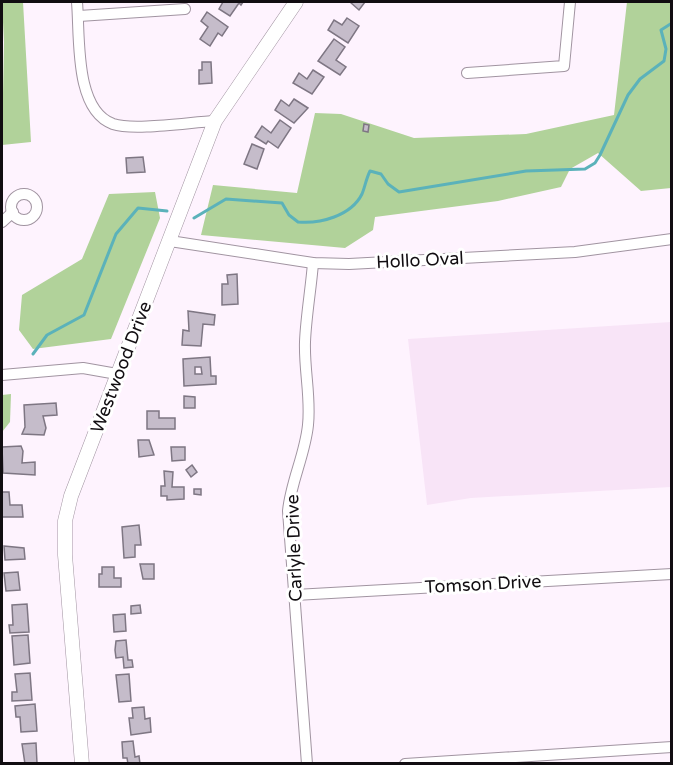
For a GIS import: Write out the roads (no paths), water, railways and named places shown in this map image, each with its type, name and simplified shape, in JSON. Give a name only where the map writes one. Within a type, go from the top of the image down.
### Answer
[{"type":"street","points":[[77,2],[83,79],[87,98],[97,114],[113,124],[128,126],[215,121]]},
{"type":"street","name":"Westwood Drive","points":[[82,764],[65,555],[65,521],[71,496],[215,121],[296,2]]},
{"type":"street","points":[[466,73],[564,66],[570,2]]},
{"type":"street","points":[[79,16],[186,9]]},
{"type":"street","points":[[2,222],[12,212]]},
{"type":"street","name":"Hollo Oval","points":[[170,241],[313,263],[349,264],[575,252],[672,239]]},
{"type":"street","name":"Carlyle Drive","points":[[307,764],[288,511],[290,487],[305,449],[308,426],[310,403],[305,342],[313,263]]},
{"type":"street","points":[[2,375],[83,368],[117,375]]},
{"type":"street","name":"Tomson Drive","points":[[295,595],[672,574]]},
{"type":"street","points":[[405,764],[672,747]]},
{"type":"waterway","points":[[194,218],[226,199],[282,203],[289,215],[298,222],[325,220],[343,213],[357,202],[370,171],[381,174],[388,184],[399,192],[526,171],[585,169],[595,163],[600,155],[628,95],[640,79],[664,61],[666,49],[661,30],[672,23]]},
{"type":"waterway","points":[[33,354],[47,335],[84,315],[116,234],[138,208],[167,211]]}]
